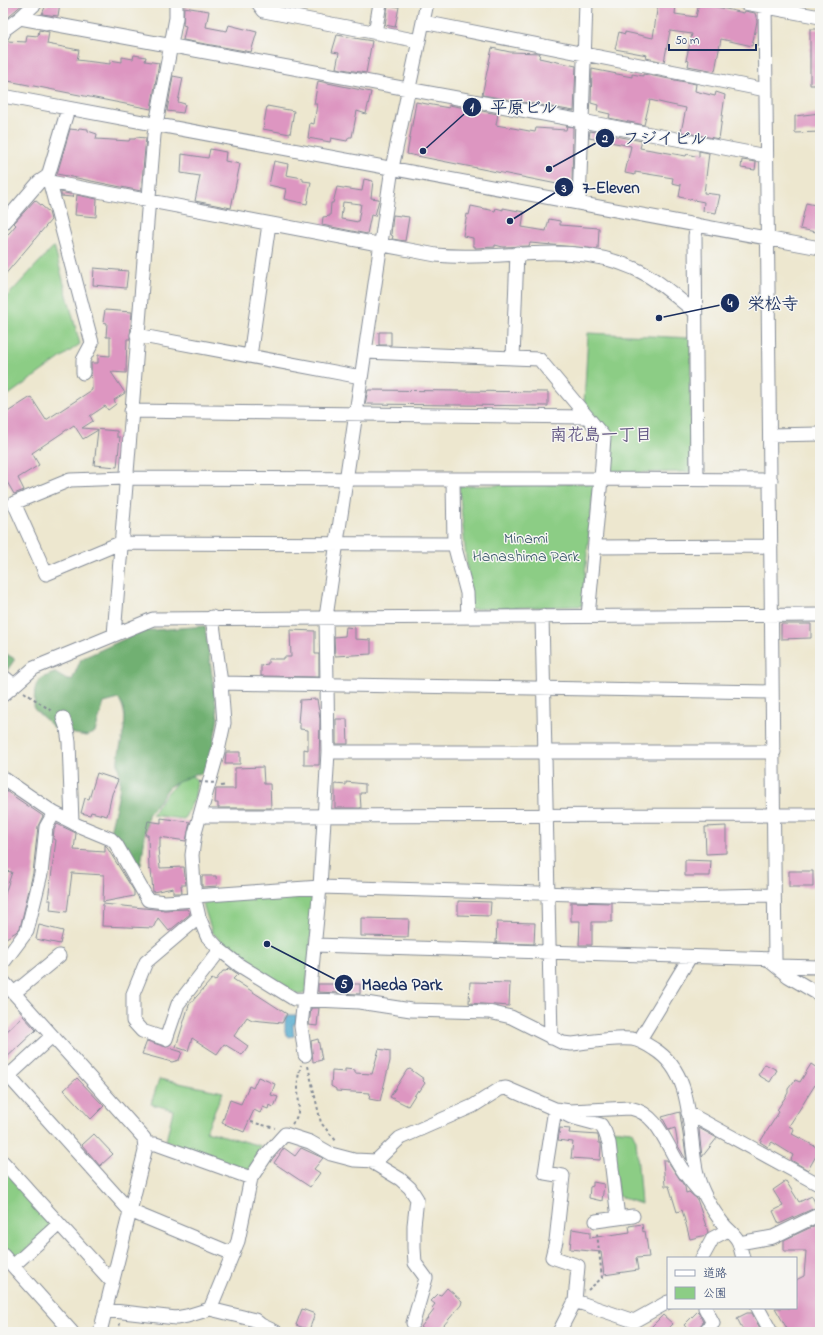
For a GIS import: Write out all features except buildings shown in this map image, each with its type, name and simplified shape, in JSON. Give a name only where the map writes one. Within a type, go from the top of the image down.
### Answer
[{"type":"street","points":[[3,34],[5,29],[20,18],[36,3]]},
{"type":"street","points":[[114,635],[120,543],[148,201],[156,124],[176,18],[176,3]]},
{"type":"street","points":[[258,3],[264,11],[419,41]]},
{"type":"street","points":[[375,33],[380,3]]},
{"type":"street","points":[[305,1055],[301,1026],[314,945],[320,887],[328,752],[326,617],[345,479],[392,168],[427,3]]},
{"type":"street","points":[[579,203],[586,3]]},
{"type":"street","points":[[745,3],[765,5],[820,17]]},
{"type":"street","points":[[765,5],[771,616],[774,752],[775,959],[772,963]]},
{"type":"street","points":[[20,18],[766,156]]},
{"type":"street","points":[[423,22],[766,90]]},
{"type":"street","points":[[3,96],[820,248]]},
{"type":"street","points":[[68,108],[48,179],[59,214],[75,286],[92,342],[83,360],[83,373]]},
{"type":"street","points":[[3,224],[39,182],[48,179],[148,201],[269,224],[459,257],[562,252],[607,258],[634,268],[696,312]]},
{"type":"street","points":[[250,356],[269,224]]},
{"type":"street","points":[[697,225],[695,236],[697,479]]},
{"type":"street","points":[[513,358],[517,253]]},
{"type":"street","points":[[137,335],[361,377]]},
{"type":"street","points":[[365,352],[539,359],[604,437],[588,616]]},
{"type":"street","points":[[131,411],[586,417]]},
{"type":"street","points":[[770,434],[820,434]]},
{"type":"street","points":[[454,544],[120,543],[46,574],[14,503],[70,480],[126,478],[770,480]]},
{"type":"street","points":[[453,479],[454,544],[467,593],[468,617]]},
{"type":"street","points":[[595,546],[771,546]]},
{"type":"street","points":[[3,695],[34,668],[153,619],[212,617],[820,615]]},
{"type":"street","points":[[542,616],[551,1038]]},
{"type":"street","points":[[212,617],[221,683],[224,723],[201,816],[195,833],[192,855],[195,898],[199,917],[207,936],[220,950],[239,965],[294,999],[359,1002],[411,1010],[489,1012],[525,1023],[551,1038],[563,1043],[571,1044],[622,1039],[639,1041],[660,1053],[672,1064],[680,1079],[688,1113],[697,1175],[711,1205]]},
{"type":"street","points":[[3,676],[14,685]]},
{"type":"street","points":[[221,683],[772,692]]},
{"type":"street","points":[[62,718],[67,729],[69,742],[72,822]]},
{"type":"street","points":[[328,752],[774,752]]},
{"type":"street","points":[[3,778],[54,813],[77,825],[111,839],[116,844],[148,900],[165,902],[320,887],[680,897],[774,895]]},
{"type":"street","points":[[3,963],[27,931],[41,874],[46,827],[54,813]]},
{"type":"street","points":[[201,816],[820,815]]},
{"type":"street","points":[[199,917],[146,962],[133,994],[133,1021],[142,1031],[166,1039],[178,1004],[220,950]]},
{"type":"street","points":[[314,945],[690,957],[820,967]]},
{"type":"street","points":[[14,993],[59,956]]},
{"type":"street","points":[[639,1041],[690,957]]},
{"type":"street","points":[[772,963],[788,976],[820,995]]},
{"type":"street","points":[[3,981],[144,1138],[145,1144],[130,1211],[100,1332]]},
{"type":"street","points":[[52,1036],[5,1076],[130,1211],[233,1254]]},
{"type":"street","points":[[372,1162],[379,1159],[400,1138],[473,1106],[500,1088],[506,1088],[570,1117],[601,1125],[606,1132],[609,1143],[618,1218]]},
{"type":"street","points":[[555,1109],[570,1111],[630,1108],[647,1114],[652,1119],[682,1169],[711,1205],[728,1230],[734,1233],[739,1243],[743,1257]]},
{"type":"street","points":[[555,1109],[545,1173],[563,1176],[556,1241],[552,1258],[578,1266],[575,1301],[559,1332]]},
{"type":"street","points":[[688,1113],[820,1184]]},
{"type":"street","points":[[210,1309],[238,1241],[251,1178],[283,1132],[310,1142],[331,1154],[354,1160],[372,1162],[400,1179],[410,1188],[417,1199],[414,1248],[415,1263],[426,1278],[414,1323]]},
{"type":"street","points":[[145,1144],[156,1144],[251,1178]]},
{"type":"street","points":[[3,1162],[112,1282]]},
{"type":"street","points":[[739,1243],[773,1237],[820,1214]]},
{"type":"street","points":[[596,1220],[633,1216]]},
{"type":"street","points":[[12,1266],[59,1224]]},
{"type":"street","points":[[703,1257],[713,1238],[728,1230]]},
{"type":"street","points":[[3,1256],[72,1332]]},
{"type":"street","points":[[575,1301],[637,1327],[667,1303]]},
{"type":"street","points":[[105,1310],[176,1318],[210,1309],[255,1320],[261,1328],[276,1332]]},
{"type":"street","points":[[704,1332],[714,1323],[706,1309]]},
{"type":"street","points":[[759,1309],[771,1332]]},
{"type":"path","points":[[14,685],[62,718]]},
{"type":"path","points":[[199,782],[216,783]]},
{"type":"path","points":[[251,1122],[283,1132],[297,1118],[300,1107],[298,1076],[305,1055]]},
{"type":"path","points":[[305,1055],[321,1123],[337,1143]]},
{"type":"path","points":[[596,1220],[602,1278]]},
{"type":"green space","points":[[54,246],[80,344],[3,399],[3,301]]},
{"type":"green space","points":[[588,333],[691,338],[690,472],[608,473],[609,435],[584,404]]},
{"type":"green space","name":"Minami Hanashima Park","points":[[594,483],[582,606],[471,609],[459,486]]},
{"type":"green space","points":[[205,626],[218,718],[208,773],[195,774],[170,786],[148,815],[141,865],[127,857],[110,832],[119,789],[120,780],[118,759],[125,721],[123,706],[119,699],[104,703],[95,732],[87,736],[58,731],[34,709],[36,685],[42,678],[55,673],[67,680],[72,680],[81,659],[142,631]]},
{"type":"green space","points":[[3,652],[15,659],[6,672],[3,670]]},
{"type":"green space","points":[[192,776],[197,780],[195,797],[184,819],[152,815],[161,800],[180,779]]},
{"type":"green space","points":[[315,893],[306,993],[299,995],[235,956],[212,932],[203,904],[209,900]]},
{"type":"green space","points":[[159,1079],[223,1092],[206,1131],[261,1146],[249,1170],[166,1141],[173,1110],[151,1104]]},
{"type":"green space","points":[[610,1129],[632,1131],[636,1140],[641,1204],[618,1196]]},
{"type":"green space","points":[[3,1167],[51,1221],[52,1227],[20,1256],[12,1256],[3,1247]]},
{"type":"water","points":[[288,1015],[297,1015],[297,1024],[293,1024],[294,1036],[289,1037],[285,1033],[285,1020]]},
{"type":"place","name":"平原ビル","points":[[423,151]]},
{"type":"place","name":"フジイビル","points":[[549,169]]},
{"type":"place","name":"7-Eleven","points":[[510,221]]},
{"type":"place","name":"栄松寺","points":[[659,318]]},
{"type":"place","name":"Maeda Park","points":[[267,944]]},
{"type":"district","name":"南花島一丁目","points":[[601,434]]}]
